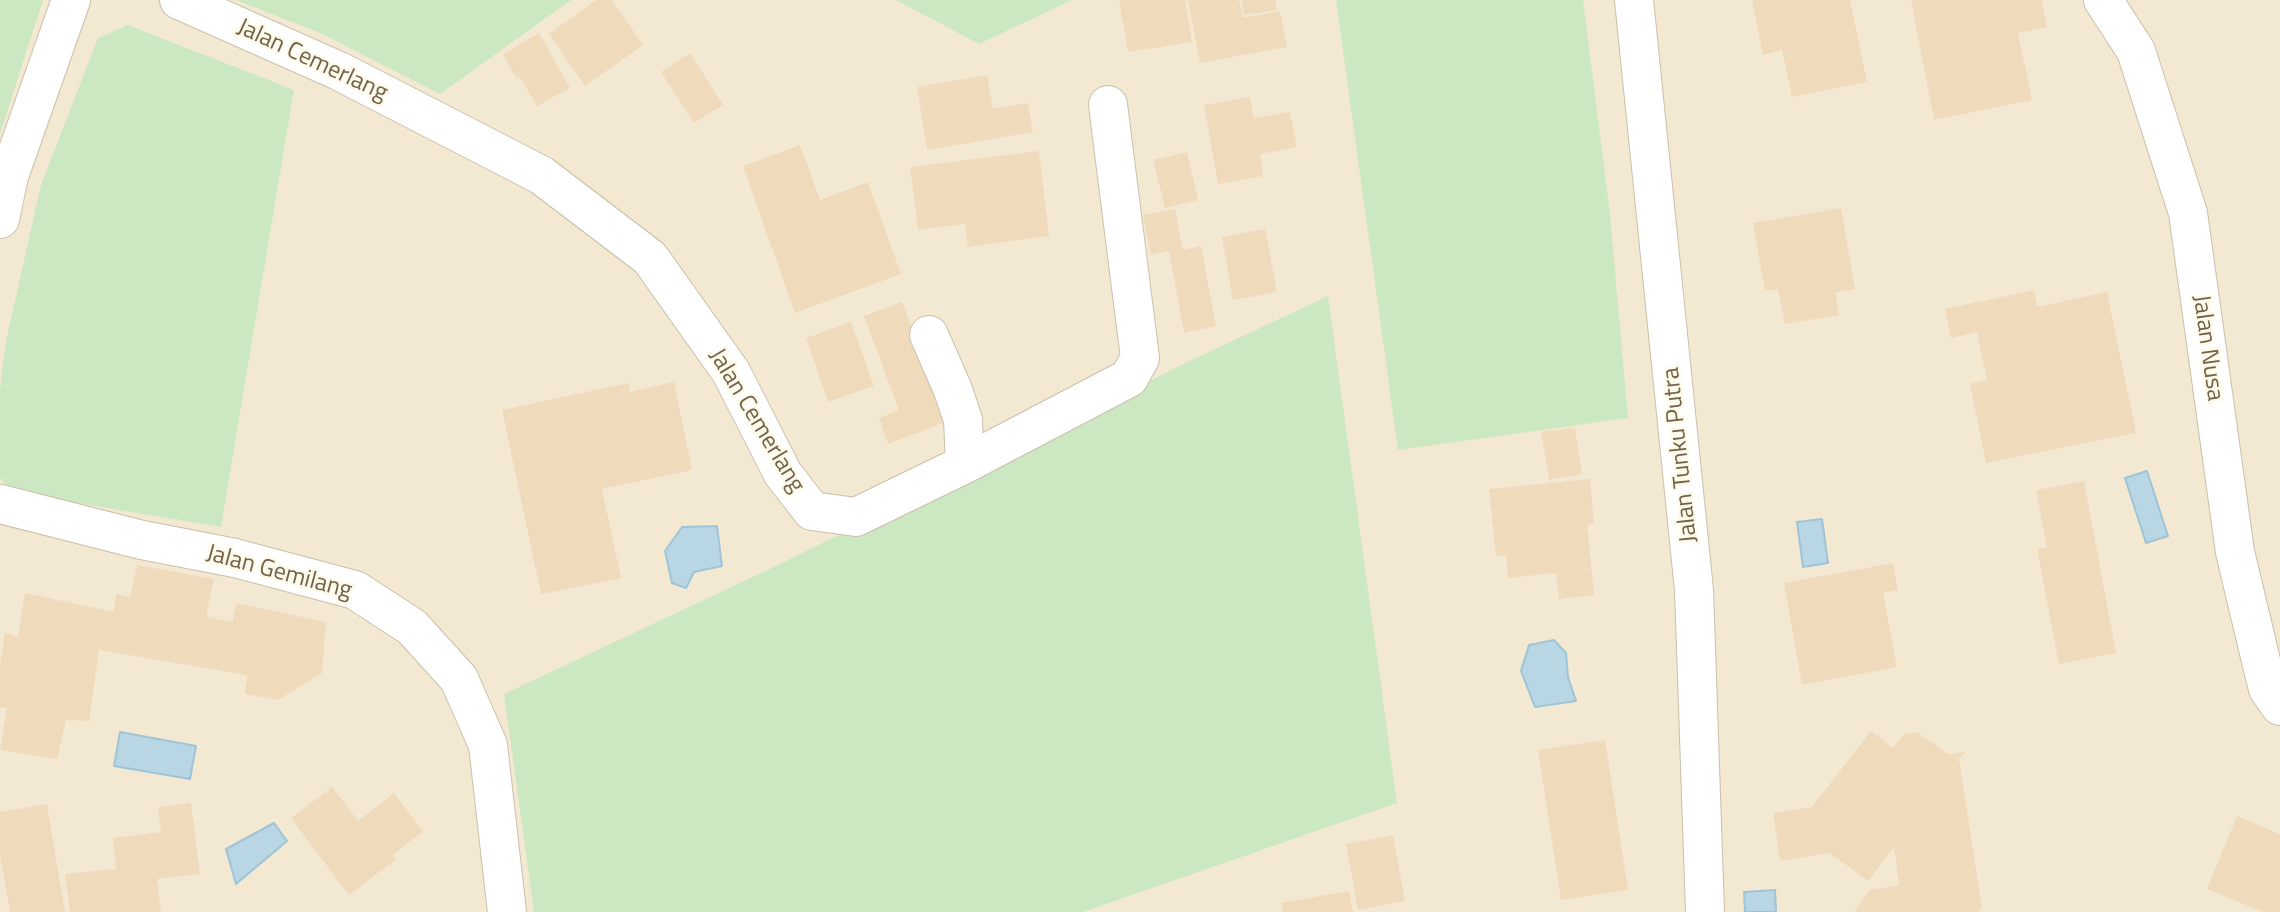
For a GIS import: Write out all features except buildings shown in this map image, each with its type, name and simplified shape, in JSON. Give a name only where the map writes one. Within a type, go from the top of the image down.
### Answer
[{"type":"street","points":[[0,219],[9,176],[71,0]]},
{"type":"street","name":"Jalan Cemerlang","points":[[179,0],[339,71],[541,175],[650,258],[731,372],[783,474],[812,511],[856,517],[965,464],[1129,378],[1140,358],[1108,105]]},
{"type":"street","name":"Jalan Tunku Putra","points":[[1634,0],[1694,590],[1705,912]]},
{"type":"street","name":"Jalan Nusa","points":[[2103,0],[2136,51],[2188,213],[2235,552],[2271,661],[2269,689],[2280,706]]},
{"type":"street","points":[[929,335],[963,421],[965,464]]},
{"type":"street","name":"Jalan Gemilang","points":[[0,504],[142,540],[235,558],[355,590],[412,627],[458,679],[488,745],[507,912]]},
{"type":"shaded area","points":[[0,0],[2280,0],[2280,912],[0,912]]},
{"type":"green space","points":[[0,0],[43,0],[0,134]]},
{"type":"green space","points":[[236,0],[571,0],[440,94],[320,33]]},
{"type":"green space","points":[[896,0],[1072,0],[979,44]]},
{"type":"green space","points":[[1336,0],[1583,0],[1610,214],[1628,418],[1398,450]]},
{"type":"green space","points":[[128,25],[294,90],[221,527],[12,492],[0,478],[0,389],[6,341],[41,185],[98,38]]},
{"type":"green space","points":[[1328,296],[1397,803],[1083,912],[534,912],[504,694],[778,565],[1194,359]]},
{"type":"water","points":[[2147,471],[2168,536],[2146,543],[2125,478]]},
{"type":"water","points":[[1822,519],[1828,563],[1803,567],[1797,522]]},
{"type":"water","points":[[717,526],[722,566],[694,572],[686,588],[672,583],[665,551],[682,527]]},
{"type":"water","points":[[1554,640],[1566,653],[1568,677],[1576,701],[1535,707],[1521,671],[1529,645]]},
{"type":"water","points":[[120,732],[196,746],[190,779],[114,766]]},
{"type":"water","points":[[274,823],[287,841],[236,884],[226,849]]},
{"type":"water","points":[[1775,890],[1776,912],[1745,912],[1744,892]]}]
